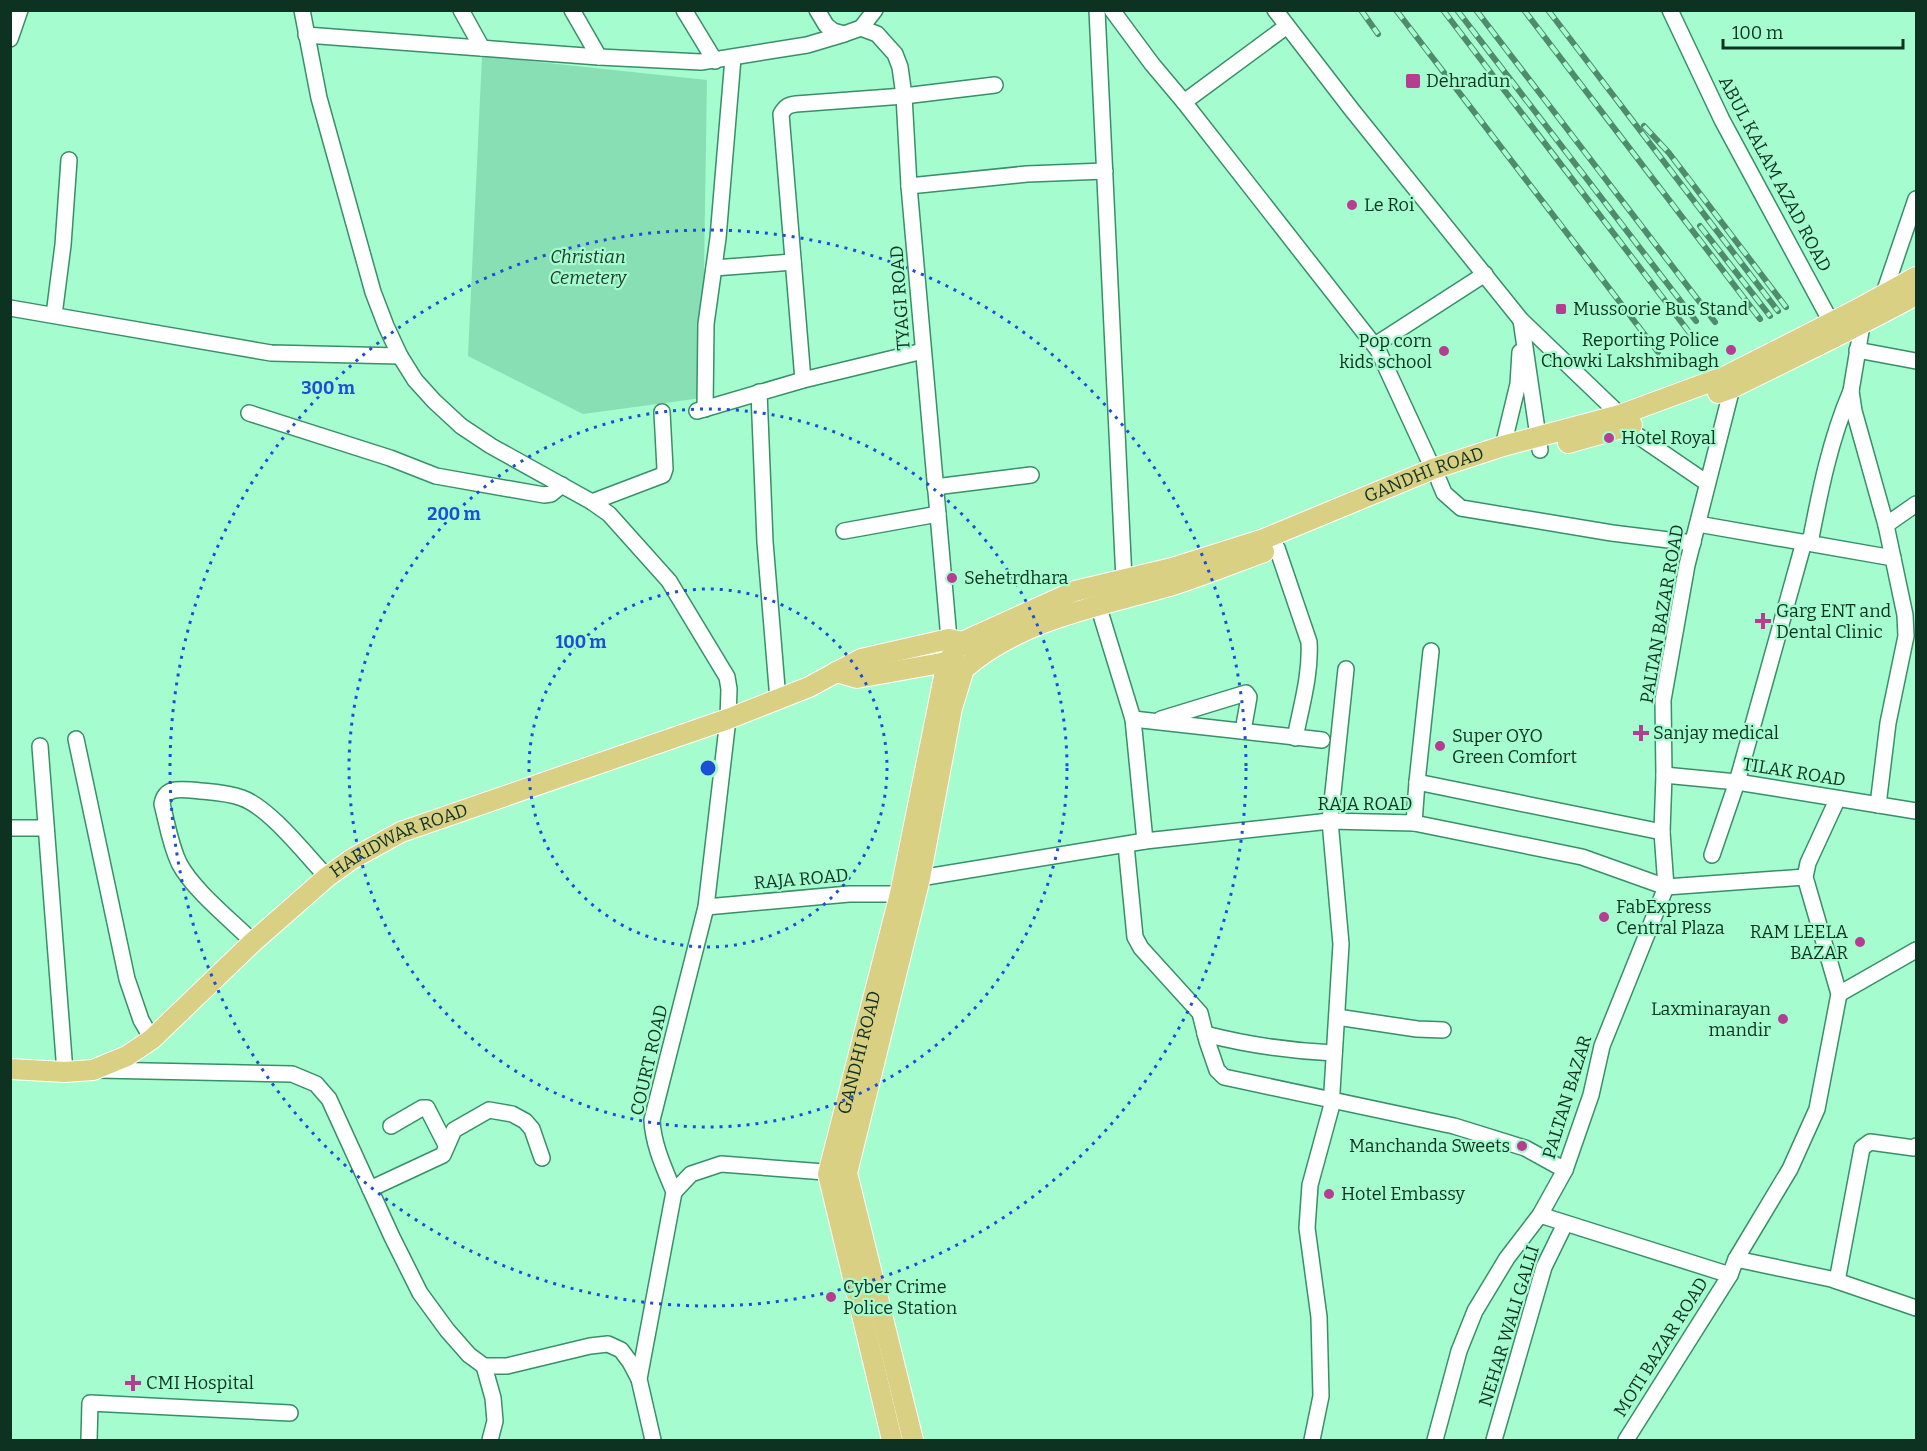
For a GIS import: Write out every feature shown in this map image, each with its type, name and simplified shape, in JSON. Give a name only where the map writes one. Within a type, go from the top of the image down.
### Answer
[{"type":"main road","points":[[1886,303],[1917,277]]},
{"type":"main road","points":[[1886,303],[1917,295]]},
{"type":"main road","name":"GANDHI ROAD","points":[[1622,421],[1726,376],[1831,322],[1886,303]]},
{"type":"main road","name":"GANDHI ROAD","points":[[955,641],[1075,591],[1172,568],[1264,539],[1436,475],[1502,460],[1540,443],[1732,388],[1862,325],[1886,303]]},
{"type":"main road","name":"GANDHI ROAD","points":[[955,666],[1028,629],[1098,605],[1174,584],[1277,548],[1503,446],[1540,443]]},
{"type":"main road","points":[[836,672],[857,678],[955,666],[955,641],[982,653]]},
{"type":"main road","name":"HARIDWAR ROAD","points":[[10,1069],[65,1072],[93,1070],[127,1056],[152,1040],[253,942],[327,877],[352,859],[401,832],[728,719],[809,687],[861,659],[955,641]]},
{"type":"main road","name":"GANDHI ROAD","points":[[913,1440],[838,1173],[920,878],[952,708],[955,666]]},
{"type":"main road","name":"GANDHI ROAD","points":[[892,1440],[838,1173],[900,894],[955,666]]},
{"type":"street","points":[[10,39],[20,10]]},
{"type":"street","points":[[461,10],[482,48]]},
{"type":"street","points":[[573,10],[599,57]]},
{"type":"street","points":[[684,10],[715,61]]},
{"type":"street","points":[[817,10],[826,25],[833,31],[844,34]]},
{"type":"street","points":[[306,35],[599,57],[701,62],[807,45],[844,34],[861,28],[875,10]]},
{"type":"street","points":[[1097,10],[1124,580]]},
{"type":"street","points":[[1112,10],[1152,64],[1375,345],[1384,360],[1444,493],[1461,508],[1612,533],[1693,543]]},
{"type":"street","points":[[1275,10],[1352,110],[1521,320],[1622,421],[1707,483]]},
{"type":"street","name":"ABUL KALAM AZAD ROAD","points":[[1670,10],[1722,120],[1831,322]]},
{"type":"street","name":"COURT ROAD","points":[[306,12],[306,35],[319,98],[360,246],[383,318],[400,356],[415,380],[460,426],[609,514],[669,581],[727,677],[728,719],[706,907],[652,1120],[663,1167],[674,1192]]},
{"type":"street","points":[[1184,102],[1287,26]]},
{"type":"street","name":"TYAGI ROAD","points":[[861,28],[877,34],[895,54],[900,67],[935,487],[955,641]]},
{"type":"street","points":[[733,58],[718,238],[706,324],[701,410],[803,380],[923,351]]},
{"type":"street","points":[[803,380],[781,114],[784,108],[796,104],[904,96],[995,85]]},
{"type":"street","points":[[54,315],[63,245],[69,160]]},
{"type":"street","points":[[909,186],[1027,174],[1105,171]]},
{"type":"street","points":[[1886,303],[1917,199]]},
{"type":"street","points":[[714,268],[793,262]]},
{"type":"street","points":[[1375,345],[1485,274]]},
{"type":"street","points":[[10,308],[137,328],[245,350],[271,353],[400,356]]},
{"type":"street","points":[[1521,320],[1540,443]]},
{"type":"street","points":[[1503,446],[1518,384],[1521,320]]},
{"type":"street","points":[[1712,855],[1737,782],[1807,543],[1840,416],[1851,391],[1862,325]]},
{"type":"street","points":[[1857,350],[1917,361]]},
{"type":"street","name":"PALTAN BAZAR ROAD","points":[[1666,887],[1662,832],[1663,700],[1693,543],[1732,388]]},
{"type":"street","points":[[1851,391],[1854,411],[1886,525],[1905,615],[1906,636],[1888,723],[1878,806]]},
{"type":"street","points":[[759,392],[765,542],[778,700]]},
{"type":"street","points":[[592,502],[663,475],[665,469],[662,412]]},
{"type":"street","points":[[249,413],[381,455],[436,476],[544,495],[551,494],[562,485]]},
{"type":"street","points":[[935,487],[1031,475]]},
{"type":"street","points":[[1886,525],[1917,504]]},
{"type":"street","points":[[844,531],[938,514]]},
{"type":"street","points":[[1698,524],[1893,558]]},
{"type":"street","points":[[1277,548],[1309,642],[1310,653],[1295,738]]},
{"type":"street","points":[[1098,605],[1133,719],[1145,841]]},
{"type":"street","points":[[1414,823],[1431,651]]},
{"type":"street","points":[[1312,1440],[1321,1396],[1321,1374],[1319,1317],[1307,1227],[1310,1185],[1331,1108],[1341,944],[1330,821],[1346,669]]},
{"type":"street","points":[[1154,721],[1246,693],[1249,697],[1243,732]]},
{"type":"street","points":[[1133,719],[1322,740]]},
{"type":"street","points":[[76,739],[127,979],[141,1020],[152,1040]]},
{"type":"street","points":[[40,746],[65,1072]]},
{"type":"street","name":"TILAK ROAD","points":[[1664,775],[1737,782],[1837,800],[1917,811]]},
{"type":"street","points":[[1417,782],[1662,832]]},
{"type":"street","points":[[253,942],[190,881],[174,850],[162,804],[163,796],[177,789],[242,798],[255,805],[273,820],[327,877]]},
{"type":"street","points":[[1837,800],[1808,863],[1805,877],[1839,994],[1917,950]]},
{"type":"street","name":"RAJA ROAD","points":[[920,878],[1145,841],[1330,821],[1414,823],[1582,857],[1666,887],[1805,877]]},
{"type":"street","points":[[10,828],[46,828]]},
{"type":"street","points":[[1126,845],[1135,937],[1141,948],[1200,1013],[1217,1070],[1224,1077],[1454,1126],[1525,1148],[1565,1170]]},
{"type":"street","name":"PALTAN BAZAR","points":[[1435,1440],[1459,1351],[1475,1311],[1507,1258],[1540,1215],[1565,1170],[1591,1095],[1602,1046],[1666,887]]},
{"type":"street","name":"RAJA ROAD","points":[[706,907],[849,894],[900,894]]},
{"type":"street","name":"MOTI BAZAR ROAD","points":[[1626,1440],[1730,1275],[1736,1259],[1790,1169],[1817,1109],[1839,994]]},
{"type":"street","points":[[1337,1017],[1417,1029],[1443,1030]]},
{"type":"street","points":[[1205,1034],[1281,1049],[1334,1053]]},
{"type":"street","points":[[93,1070],[292,1074],[316,1084],[329,1098],[420,1293],[469,1355],[484,1366],[507,1366],[590,1346],[608,1344],[621,1350],[639,1379],[653,1440]]},
{"type":"street","points":[[391,1126],[422,1108],[427,1108],[446,1145]]},
{"type":"street","points":[[370,1189],[442,1155],[454,1130],[489,1110],[512,1114],[525,1121],[532,1130],[542,1158]]},
{"type":"street","points":[[1838,1281],[1862,1148],[1870,1142],[1914,1148],[1917,1146]]},
{"type":"street","points":[[639,1379],[674,1192],[691,1174],[721,1164],[838,1173]]},
{"type":"street","points":[[1540,1215],[1730,1275]]},
{"type":"street","name":"NEHAR WALI GALLI","points":[[1494,1440],[1544,1267],[1565,1224]]},
{"type":"street","points":[[1736,1259],[1838,1281],[1917,1308]]},
{"type":"street","points":[[484,1366],[493,1398],[495,1421],[490,1440]]},
{"type":"street","points":[[89,1440],[90,1403],[290,1413]]},
{"type":"green space","name":"Christian Cemetery","points":[[482,56],[707,80],[702,398],[583,414],[468,356]]},
{"type":"railway","points":[[1361,10],[1378,34]]},
{"type":"railway","points":[[1396,10],[1658,352]]},
{"type":"railway","points":[[1443,10],[1692,336]]},
{"type":"railway","points":[[1457,10],[1696,321]]},
{"type":"railway","points":[[1476,10],[1715,322]]},
{"type":"railway","points":[[1524,10],[1760,319]]},
{"type":"railway","points":[[1548,10],[1778,311]]},
{"type":"railway","points":[[1644,126],[1669,153],[1786,307]]},
{"type":"railway","points":[[1700,226],[1770,316]]},
{"type":"place","name":"Dehradun","points":[[1413,81]]},
{"type":"place","name":"Le Roi","points":[[1352,205]]},
{"type":"place","name":"Mussoorie Bus Stand","points":[[1561,309]]},
{"type":"place","name":"Reporting Police Chowki Lakshmibagh","points":[[1731,350]]},
{"type":"place","name":"Pop corn kids school","points":[[1444,351]]},
{"type":"place","name":"Hotel Royal","points":[[1609,438]]},
{"type":"place","name":"Sehetrdhara","points":[[952,578]]},
{"type":"place","name":"Garg ENT and Dental Clinic","points":[[1763,621]]},
{"type":"place","name":"Sanjay medical","points":[[1641,733]]},
{"type":"place","name":"Super OYO Green Comfort","points":[[1440,746]]},
{"type":"place","name":"FabExpress Central Plaza","points":[[1604,917]]},
{"type":"place","name":"RAM LEELA BAZAR","points":[[1860,942]]},
{"type":"place","name":"Laxminarayan mandir","points":[[1783,1019]]},
{"type":"place","name":"Manchanda Sweets","points":[[1522,1146]]},
{"type":"place","name":"Hotel Embassy","points":[[1329,1194]]},
{"type":"place","name":"Cyber Crime Police Station","points":[[831,1297]]},
{"type":"place","name":"CMI Hospital","points":[[133,1383]]}]
